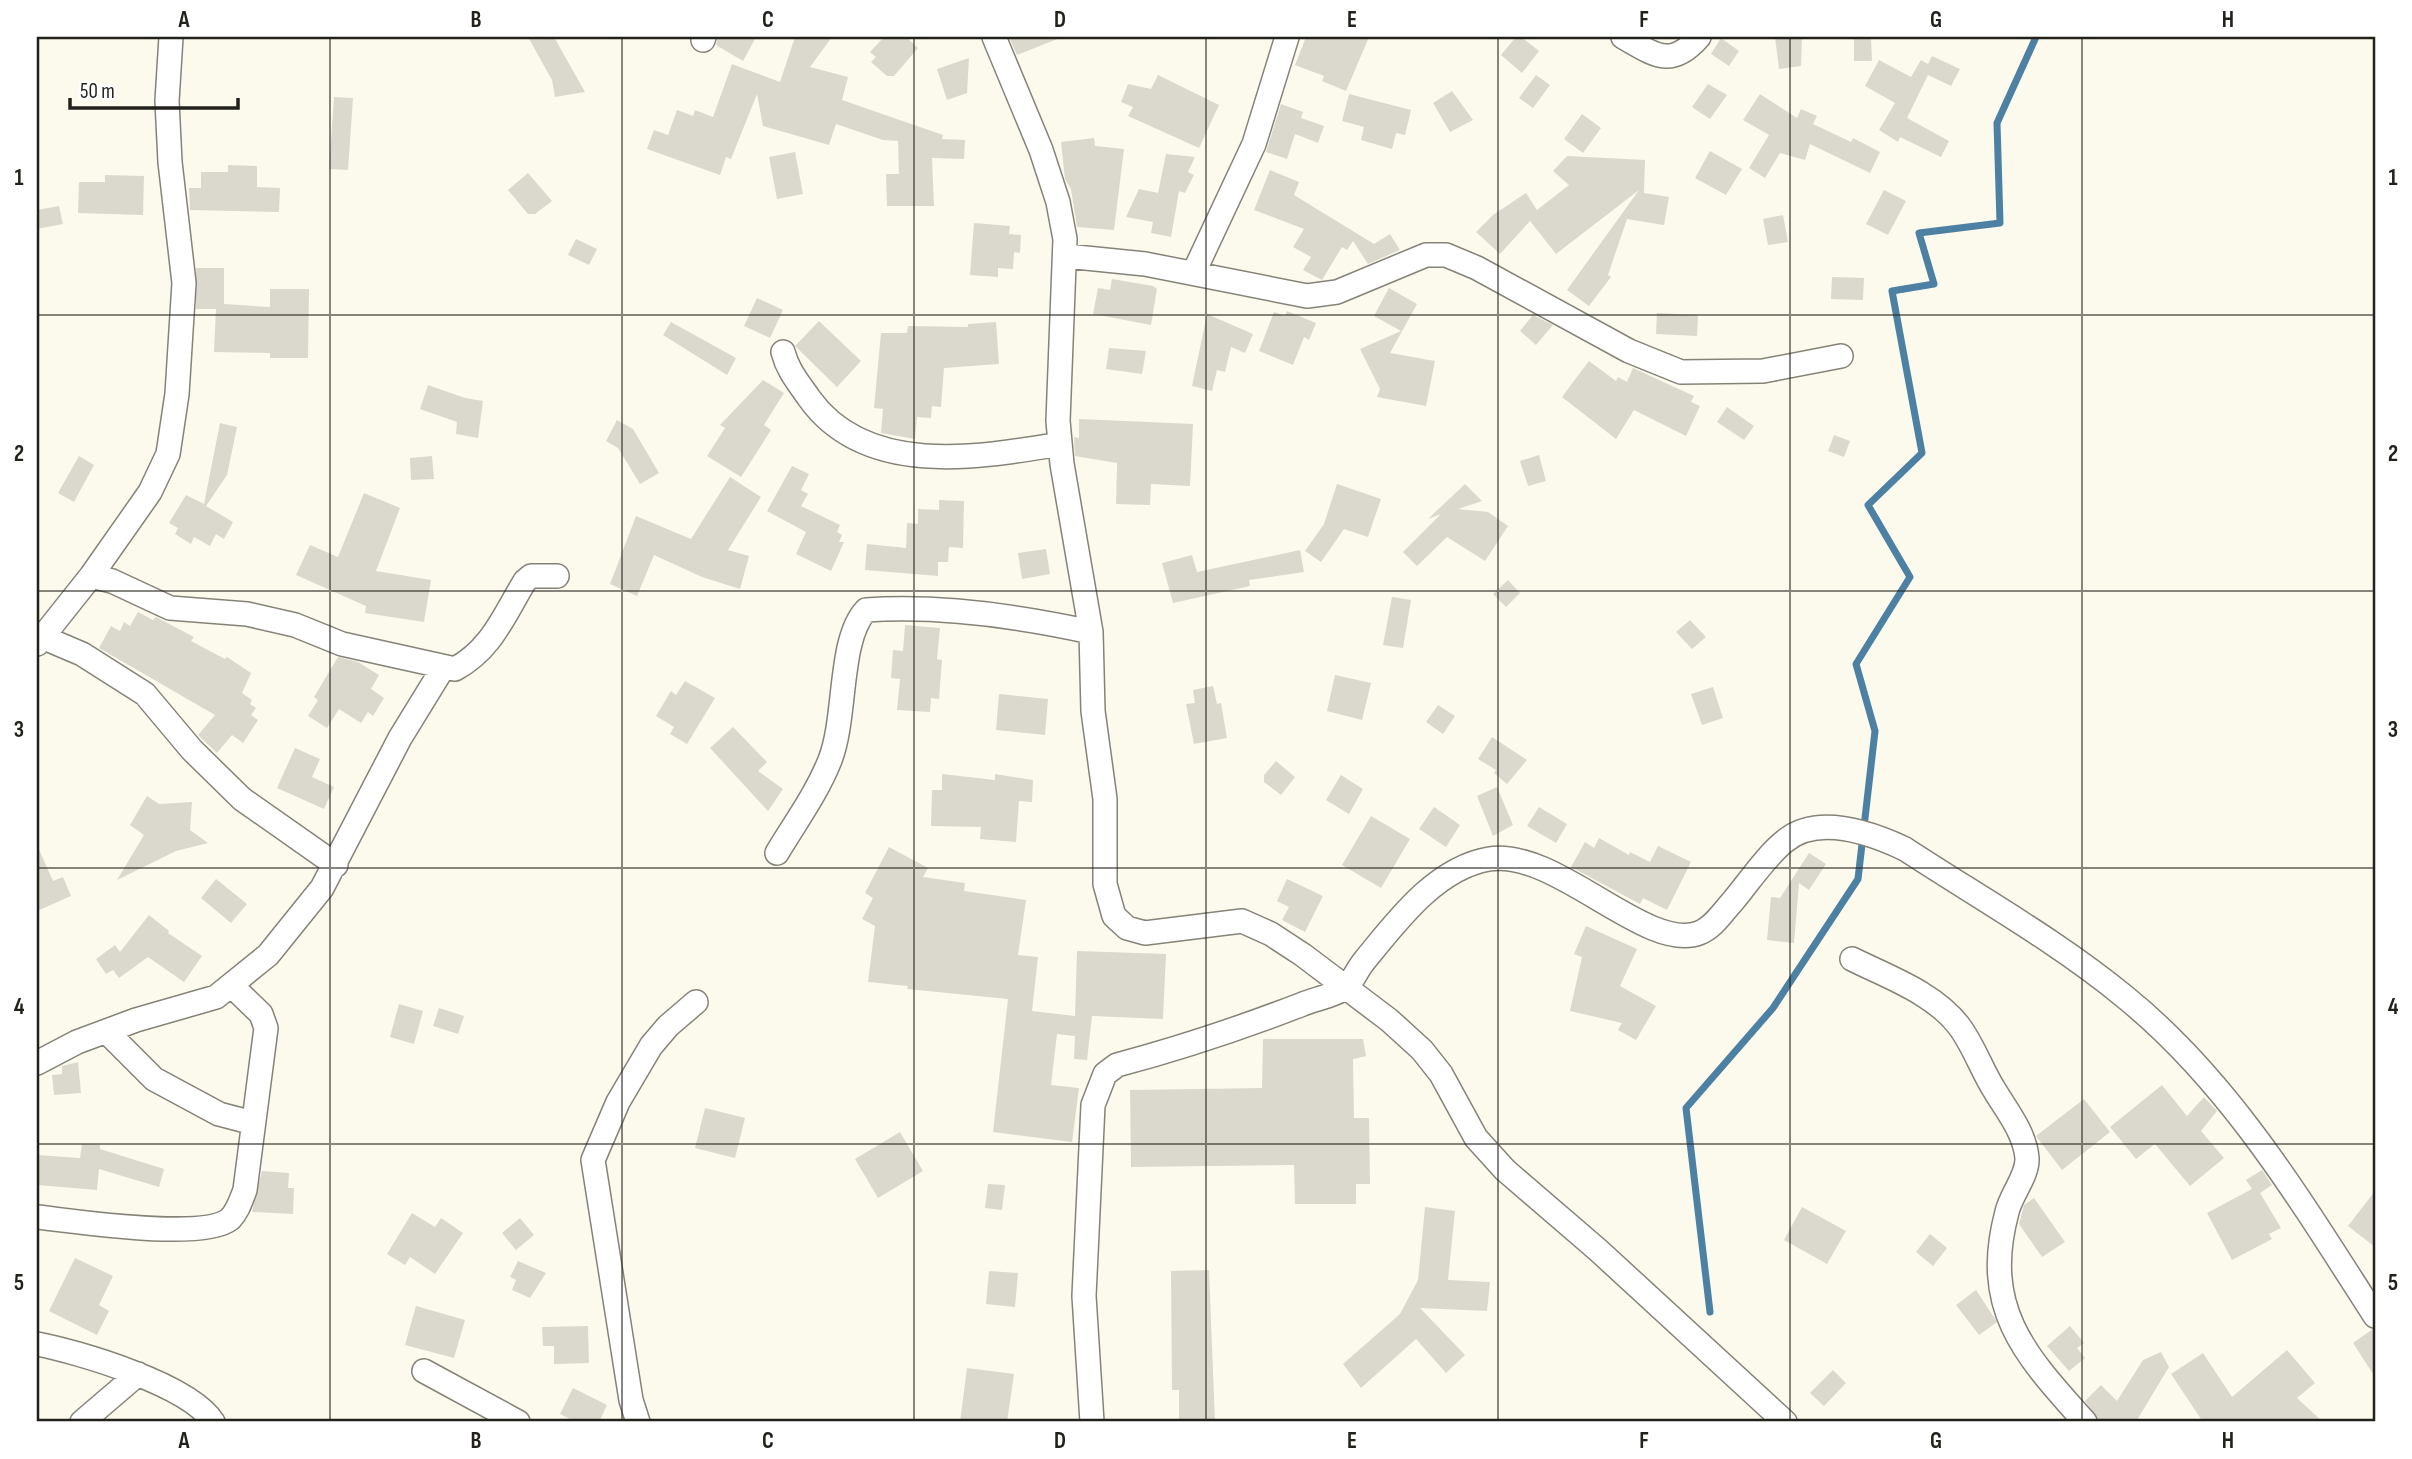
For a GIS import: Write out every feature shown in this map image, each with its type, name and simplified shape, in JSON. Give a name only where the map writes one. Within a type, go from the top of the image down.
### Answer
[{"type":"street","points":[[171,37],[167,101],[184,283],[174,422],[168,454],[150,492],[91,576],[39,641],[82,654],[145,694],[192,750],[242,799],[336,865]]},
{"type":"street","points":[[994,37],[1037,140],[1058,202],[1066,256],[1059,383],[1060,444],[1091,632],[1093,711],[1105,799],[1105,884],[1114,916],[1127,928],[1145,933],[1242,921],[1271,934],[1346,987],[1422,1050],[1451,1091],[1476,1138],[1505,1170],[1598,1250],[1785,1422]]},
{"type":"street","points":[[1194,272],[1254,144],[1287,37]]},
{"type":"street","points":[[1623,37],[1656,55],[1673,57],[1689,48],[1699,37]]},
{"type":"street","points":[[1066,256],[1113,259],[1194,272],[1307,296],[1337,292],[1426,254],[1446,255],[1477,268],[1656,364],[1681,372],[1763,371],[1842,356]]},
{"type":"street","points":[[783,352],[788,370],[823,419],[859,441],[883,449],[955,458],[1060,444]]},
{"type":"street","points":[[91,576],[112,580],[170,608],[247,614],[295,625],[342,644],[456,669],[481,651],[499,630],[516,595],[531,576],[557,576]]},
{"type":"street","points":[[777,853],[831,758],[844,700],[851,637],[856,621],[866,610],[966,612],[1091,632]]},
{"type":"street","points":[[37,1063],[77,1042],[148,1016],[198,1005],[232,986],[268,955],[304,914],[336,865],[400,738],[443,668]]},
{"type":"street","points":[[1092,1422],[1084,1296],[1093,1105],[1105,1074],[1117,1065],[1223,1035],[1346,987],[1399,918],[1438,883],[1467,865],[1492,858],[1524,862],[1567,880],[1647,924],[1670,934],[1685,936],[1701,932],[1717,919],[1784,842],[1801,830],[1824,827],[1879,836],[1905,849],[2125,997],[2200,1069],[2307,1208],[2375,1316]]},
{"type":"street","points":[[1852,959],[1946,1012],[1960,1027],[2019,1130],[2027,1158],[2024,1174],[2006,1212],[1998,1282],[2020,1345],[2085,1422]]},
{"type":"street","points":[[37,1217],[166,1228],[210,1227],[228,1220],[238,1209],[245,1190],[266,1028],[261,1014],[232,986]]},
{"type":"street","points":[[638,1422],[631,1400],[593,1160],[618,1102],[651,1046],[668,1026],[696,1002]]},
{"type":"street","points":[[107,1032],[154,1079],[219,1114],[253,1123]]},
{"type":"street","points":[[37,1344],[138,1374],[186,1399],[213,1422]]},
{"type":"street","points":[[424,1371],[518,1422]]},
{"type":"street","points":[[82,1422],[138,1374]]},
{"type":"building","points":[[528,37],[554,37],[585,92],[555,97],[552,80]]},
{"type":"building","points":[[718,37],[756,37],[743,61],[716,45]]},
{"type":"building","points":[[795,37],[832,37],[810,67],[848,77],[842,100],[943,135],[942,139],[965,140],[964,159],[932,158],[934,206],[887,206],[886,174],[899,174],[898,141],[883,140],[836,124],[829,145],[763,126],[757,94],[731,159],[726,157],[720,175],[647,149],[654,130],[668,135],[677,110],[693,116],[695,110],[713,117],[732,64],[780,82]]},
{"type":"building","points":[[884,37],[906,37],[918,48],[894,76],[887,76],[871,62],[876,57],[870,52]]},
{"type":"building","points":[[1009,37],[1060,37],[1060,38],[1017,55]]},
{"type":"building","points":[[1306,37],[1369,37],[1346,91],[1322,81],[1324,76],[1295,65]]},
{"type":"building","points":[[1516,37],[1521,37],[1539,51],[1522,73],[1501,55]]},
{"type":"building","points":[[1775,37],[1802,37],[1801,66],[1779,69]]},
{"type":"building","points":[[1854,37],[1871,37],[1872,61],[1854,61]]},
{"type":"building","points":[[1721,38],[1739,51],[1729,66],[1711,54]]},
{"type":"building","points":[[1932,56],[1960,69],[1951,86],[1928,75],[1907,118],[1949,141],[1941,157],[1900,137],[1898,142],[1879,130],[1895,103],[1865,86],[1879,60],[1911,77],[1921,60],[1928,64]]},
{"type":"building","points":[[969,58],[967,93],[947,100],[937,69]]},
{"type":"building","points":[[1158,75],[1219,105],[1199,148],[1128,116],[1133,107],[1121,102],[1128,84],[1151,89]]},
{"type":"building","points":[[1536,75],[1550,85],[1533,108],[1519,98]]},
{"type":"building","points":[[1708,84],[1727,95],[1710,119],[1692,107]]},
{"type":"building","points":[[1452,91],[1473,120],[1450,132],[1433,103]]},
{"type":"building","points":[[1349,94],[1411,110],[1405,135],[1396,133],[1392,149],[1361,140],[1364,127],[1342,121]]},
{"type":"building","points":[[1760,94],[1797,118],[1801,109],[1817,116],[1813,124],[1851,142],[1853,138],[1880,152],[1870,173],[1810,144],[1805,160],[1780,153],[1765,178],[1749,168],[1769,135],[1743,120]]},
{"type":"building","points":[[334,97],[353,98],[348,170],[329,169]]},
{"type":"building","points":[[1281,104],[1303,112],[1301,118],[1324,126],[1318,143],[1295,134],[1287,159],[1266,152]]},
{"type":"building","points":[[1582,114],[1601,128],[1583,153],[1564,139]]},
{"type":"building","points":[[1094,138],[1095,146],[1124,149],[1114,230],[1077,227],[1071,189],[1065,179],[1061,142]]},
{"type":"building","points":[[1710,151],[1742,169],[1726,195],[1695,178]]},
{"type":"building","points":[[795,152],[803,194],[777,199],[769,157]]},
{"type":"building","points":[[1166,154],[1195,157],[1188,172],[1194,175],[1185,193],[1179,191],[1171,237],[1151,233],[1153,222],[1126,217],[1139,189],[1158,193]]},
{"type":"building","points":[[1567,156],[1645,160],[1644,193],[1669,197],[1664,225],[1627,219],[1608,275],[1611,277],[1589,306],[1567,290],[1639,190],[1556,254],[1530,221],[1500,254],[1476,232],[1493,215],[1526,193],[1537,210],[1569,185],[1553,171]]},
{"type":"building","points":[[228,165],[257,166],[257,187],[280,188],[279,212],[190,210],[189,188],[201,188],[201,172],[228,172]]},
{"type":"building","points":[[1270,170],[1299,182],[1294,195],[1374,244],[1390,234],[1400,250],[1368,264],[1353,241],[1347,250],[1342,247],[1322,280],[1303,270],[1311,257],[1293,247],[1304,229],[1254,210]]},
{"type":"building","points":[[528,173],[552,201],[535,214],[528,214],[508,190]]},
{"type":"building","points":[[105,175],[144,176],[143,215],[78,213],[79,182],[105,182]]},
{"type":"building","points":[[1884,190],[1906,201],[1888,235],[1866,224]]},
{"type":"building","points":[[59,206],[63,224],[37,229],[37,210]]},
{"type":"building","points":[[1783,215],[1788,242],[1768,245],[1763,219]]},
{"type":"building","points":[[974,223],[1010,226],[1009,234],[1021,235],[1020,253],[1014,252],[1013,269],[998,268],[998,277],[970,275]]},
{"type":"building","points":[[576,239],[597,249],[589,265],[568,255]]},
{"type":"building","points":[[196,268],[224,268],[224,304],[270,307],[270,289],[309,289],[308,358],[270,358],[270,353],[214,352],[216,309],[196,309]]},
{"type":"building","points":[[1832,277],[1864,278],[1863,300],[1831,299]]},
{"type":"building","points":[[1112,279],[1157,289],[1151,325],[1093,314],[1098,288],[1110,290]]},
{"type":"building","points":[[1389,288],[1417,304],[1390,353],[1435,361],[1426,406],[1377,397],[1380,389],[1360,349],[1401,331],[1374,316]]},
{"type":"building","points":[[757,298],[783,310],[770,338],[744,326]]},
{"type":"building","points":[[1287,311],[1316,323],[1309,340],[1304,337],[1293,365],[1259,351],[1274,312],[1285,316]]},
{"type":"building","points":[[1657,313],[1698,315],[1697,336],[1656,334]]},
{"type":"building","points":[[1207,314],[1253,334],[1245,353],[1231,347],[1225,372],[1217,370],[1212,391],[1192,386]]},
{"type":"building","points":[[1533,315],[1553,325],[1536,345],[1520,331]]},
{"type":"building","points":[[819,321],[861,361],[837,387],[795,346]]},
{"type":"building","points":[[671,322],[736,358],[727,375],[663,335]]},
{"type":"building","points":[[996,322],[999,364],[944,368],[941,407],[932,406],[931,418],[917,417],[915,439],[881,433],[883,409],[874,408],[881,333],[907,333],[908,326],[968,327],[968,324]]},
{"type":"building","points":[[1109,348],[1146,351],[1142,374],[1106,369]]},
{"type":"building","points":[[1589,361],[1616,381],[1618,377],[1627,382],[1633,368],[1694,396],[1691,402],[1700,406],[1686,436],[1634,410],[1616,439],[1562,397]]},
{"type":"building","points":[[763,380],[784,393],[764,425],[771,430],[741,477],[707,456],[725,428],[720,425]]},
{"type":"building","points":[[428,385],[465,398],[483,401],[478,438],[456,434],[457,422],[420,409]]},
{"type":"building","points":[[1727,407],[1754,426],[1744,440],[1717,422]]},
{"type":"building","points":[[1079,419],[1193,424],[1190,486],[1151,484],[1150,505],[1116,504],[1117,463],[1075,456],[1074,437],[1079,438]]},
{"type":"building","points":[[617,420],[633,429],[659,473],[640,484],[618,448],[606,441]]},
{"type":"building","points":[[220,423],[237,427],[227,475],[206,506],[233,522],[224,539],[216,534],[210,546],[194,537],[191,544],[175,534],[178,528],[169,523],[186,495],[204,504]]},
{"type":"building","points":[[1834,435],[1850,441],[1844,457],[1828,451]]},
{"type":"building","points":[[1539,455],[1546,481],[1528,486],[1520,461]]},
{"type":"building","points":[[79,456],[94,465],[74,502],[58,493]]},
{"type":"building","points":[[432,456],[434,479],[411,480],[410,458]]},
{"type":"building","points":[[792,466],[809,474],[801,490],[808,494],[801,506],[840,525],[837,532],[842,535],[839,542],[844,542],[831,571],[796,554],[806,532],[767,511]]},
{"type":"building","points":[[730,477],[761,497],[728,550],[749,556],[740,589],[702,577],[654,555],[637,596],[610,584],[636,516],[691,539]]},
{"type":"building","points":[[1337,484],[1381,499],[1368,537],[1344,529],[1321,562],[1305,551],[1324,524]]},
{"type":"building","points":[[1465,484],[1482,501],[1458,509],[1488,512],[1508,526],[1485,561],[1447,537],[1417,566],[1403,552],[1441,514],[1428,519]]},
{"type":"building","points":[[364,493],[400,508],[376,571],[431,580],[424,622],[365,613],[366,606],[296,575],[310,545],[338,557]]},
{"type":"building","points":[[939,500],[964,501],[963,548],[949,547],[948,562],[938,562],[938,576],[865,570],[867,544],[906,548],[907,523],[918,524],[918,509],[939,510]]},
{"type":"building","points":[[1046,549],[1050,574],[1022,579],[1018,553]]},
{"type":"building","points":[[1300,550],[1304,572],[1249,580],[1250,586],[1173,603],[1162,563],[1192,555],[1197,572]]},
{"type":"building","points":[[1508,580],[1520,593],[1506,607],[1493,594]]},
{"type":"building","points":[[1392,597],[1411,600],[1403,648],[1383,645]]},
{"type":"building","points":[[138,612],[153,620],[156,617],[194,637],[191,641],[225,659],[227,657],[251,673],[242,693],[252,700],[250,704],[256,708],[251,715],[258,720],[243,743],[232,735],[217,753],[198,735],[215,715],[99,648],[111,626],[120,631],[124,622],[130,626]]},
{"type":"building","points":[[1690,620],[1706,637],[1692,649],[1676,632]]},
{"type":"building","points":[[905,625],[940,628],[937,659],[942,660],[939,699],[931,698],[930,712],[897,710],[900,679],[891,678],[893,650],[903,651]]},
{"type":"building","points":[[338,657],[358,662],[379,675],[371,689],[384,698],[373,716],[368,712],[361,723],[339,709],[327,728],[308,716],[318,700],[314,697]]},
{"type":"building","points":[[1335,675],[1371,683],[1362,720],[1327,711]]},
{"type":"building","points":[[685,681],[715,698],[687,744],[670,734],[674,727],[656,716],[671,691],[676,695]]},
{"type":"building","points":[[1213,686],[1217,704],[1221,703],[1227,738],[1194,744],[1186,704],[1195,703],[1193,690]]},
{"type":"building","points":[[1713,687],[1723,718],[1702,725],[1691,694]]},
{"type":"building","points":[[999,694],[1048,699],[1045,735],[996,730]]},
{"type":"building","points":[[1438,705],[1455,716],[1443,734],[1426,722]]},
{"type":"building","points":[[733,727],[767,762],[758,771],[783,789],[768,811],[710,748]]},
{"type":"building","points":[[1492,737],[1527,760],[1507,784],[1494,773],[1496,770],[1478,759]]},
{"type":"building","points":[[295,748],[320,759],[312,777],[334,787],[324,809],[277,788]]},
{"type":"building","points":[[1276,761],[1295,777],[1281,795],[1264,782],[1264,775]]},
{"type":"building","points":[[942,774],[995,780],[995,774],[1033,780],[1032,802],[1019,801],[1016,842],[980,839],[981,827],[931,826],[932,790],[942,790]]},
{"type":"building","points":[[1341,775],[1363,789],[1349,814],[1326,800]]},
{"type":"building","points":[[1497,787],[1513,825],[1493,836],[1477,796]]},
{"type":"building","points":[[147,796],[159,804],[192,802],[190,830],[208,843],[176,851],[117,880],[144,835],[130,825]]},
{"type":"building","points":[[1434,807],[1460,825],[1446,847],[1419,829]]},
{"type":"building","points":[[1539,807],[1567,824],[1556,843],[1527,826]]},
{"type":"building","points":[[1371,816],[1410,839],[1381,888],[1342,865]]},
{"type":"building","points":[[1599,838],[1629,855],[1630,852],[1650,862],[1658,846],[1691,862],[1667,910],[1643,898],[1640,904],[1571,867],[1585,842],[1594,848]]},
{"type":"building","points":[[37,845],[53,881],[63,877],[71,896],[37,911]]},
{"type":"building","points":[[889,847],[928,868],[923,877],[965,883],[964,891],[1026,900],[1018,955],[1038,957],[1032,1011],[1075,1016],[1077,951],[1166,954],[1163,1019],[1092,1016],[1087,1060],[1074,1059],[1075,1036],[1057,1034],[1051,1085],[1079,1088],[1072,1142],[993,1132],[1008,999],[907,989],[908,986],[868,982],[875,926],[862,919],[873,898],[865,893]]},
{"type":"building","points":[[1809,853],[1826,864],[1809,890],[1799,883],[1794,943],[1767,940],[1771,897],[1780,898]]},
{"type":"building","points":[[216,879],[247,904],[231,923],[201,898]]},
{"type":"building","points":[[1287,879],[1323,896],[1305,932],[1282,920],[1289,907],[1277,901]]},
{"type":"building","points":[[149,915],[169,931],[168,933],[202,956],[184,982],[148,957],[119,978],[113,970],[106,974],[96,959],[115,945],[120,952]]},
{"type":"building","points":[[1586,926],[1637,949],[1620,986],[1656,1006],[1636,1040],[1618,1030],[1622,1023],[1570,1011],[1582,957],[1574,954]]},
{"type":"building","points":[[399,1004],[423,1011],[414,1044],[390,1037]]},
{"type":"building","points":[[439,1008],[464,1016],[458,1034],[433,1026]]},
{"type":"building","points":[[1263,1039],[1363,1039],[1366,1056],[1353,1059],[1354,1118],[1369,1118],[1370,1184],[1356,1184],[1356,1204],[1295,1204],[1294,1165],[1131,1167],[1130,1090],[1262,1088]]},
{"type":"building","points":[[78,1062],[81,1093],[54,1095],[52,1075],[62,1074],[62,1066]]},
{"type":"building","points":[[2162,1085],[2187,1116],[2204,1097],[2217,1111],[2201,1131],[2224,1158],[2190,1186],[2155,1144],[2136,1159],[2110,1127]]},
{"type":"building","points":[[2084,1099],[2110,1132],[2062,1170],[2036,1136]]},
{"type":"building","points":[[705,1108],[745,1118],[735,1158],[695,1148]]},
{"type":"building","points":[[900,1132],[923,1171],[878,1198],[855,1159]]},
{"type":"building","points":[[82,1144],[100,1145],[100,1149],[164,1169],[159,1187],[99,1169],[97,1190],[37,1185],[37,1155],[80,1158]]},
{"type":"building","points":[[2262,1170],[2272,1185],[2260,1193],[2281,1228],[2269,1234],[2272,1239],[2232,1260],[2207,1213],[2252,1189],[2246,1180]]},
{"type":"building","points":[[262,1171],[289,1173],[288,1188],[294,1188],[293,1214],[252,1212]]},
{"type":"building","points":[[988,1184],[1005,1185],[1002,1210],[985,1208]]},
{"type":"building","points":[[2375,1191],[2375,1247],[2348,1226]]},
{"type":"building","points":[[2034,1198],[2065,1242],[2042,1257],[2019,1224],[2024,1205]]},
{"type":"building","points":[[1425,1207],[1455,1211],[1448,1280],[1490,1282],[1487,1311],[1420,1308],[1465,1355],[1446,1373],[1416,1339],[1361,1388],[1343,1364],[1400,1314],[1418,1280]]},
{"type":"building","points":[[1802,1207],[1846,1231],[1827,1264],[1784,1240]]},
{"type":"building","points":[[412,1213],[435,1227],[441,1218],[463,1233],[435,1274],[410,1257],[405,1265],[387,1254]]},
{"type":"building","points":[[520,1218],[534,1235],[516,1250],[502,1233]]},
{"type":"building","points":[[1930,1234],[1947,1248],[1933,1266],[1916,1252]]},
{"type":"building","points":[[75,1258],[113,1276],[99,1305],[109,1311],[97,1335],[49,1311]]},
{"type":"building","points":[[518,1261],[546,1273],[530,1298],[512,1290],[516,1280],[510,1277]]},
{"type":"building","points":[[1209,1270],[1215,1422],[1179,1422],[1179,1390],[1172,1390],[1171,1271]]},
{"type":"building","points":[[989,1271],[1018,1273],[1015,1307],[986,1304]]},
{"type":"building","points":[[1976,1290],[1997,1322],[1979,1335],[1956,1305]]},
{"type":"building","points":[[416,1306],[465,1320],[454,1358],[405,1345]]},
{"type":"building","points":[[588,1326],[589,1363],[554,1364],[554,1346],[543,1346],[542,1327]]},
{"type":"building","points":[[2070,1326],[2084,1343],[2077,1348],[2085,1358],[2069,1371],[2047,1346]]},
{"type":"building","points":[[2375,1330],[2375,1377],[2353,1343]]},
{"type":"building","points":[[2287,1350],[2315,1383],[2297,1398],[2323,1422],[2203,1422],[2171,1374],[2203,1353],[2232,1397]]},
{"type":"building","points":[[2161,1352],[2169,1367],[2137,1420],[2139,1422],[2099,1422],[2085,1401],[2101,1385],[2117,1401],[2143,1360]]},
{"type":"building","points":[[967,1368],[1014,1374],[1007,1422],[960,1422]]},
{"type":"building","points":[[1833,1370],[1846,1383],[1824,1406],[1810,1393]]},
{"type":"building","points":[[573,1388],[607,1405],[599,1422],[576,1422],[560,1414]]},
{"type":"waterway","points":[[1710,1312],[1686,1108],[1773,1008],[1858,879],[1875,731],[1856,664],[1910,577],[1868,505],[1922,453],[1892,291],[1934,284],[1919,233],[2000,223],[1997,123],[2036,37]]}]
